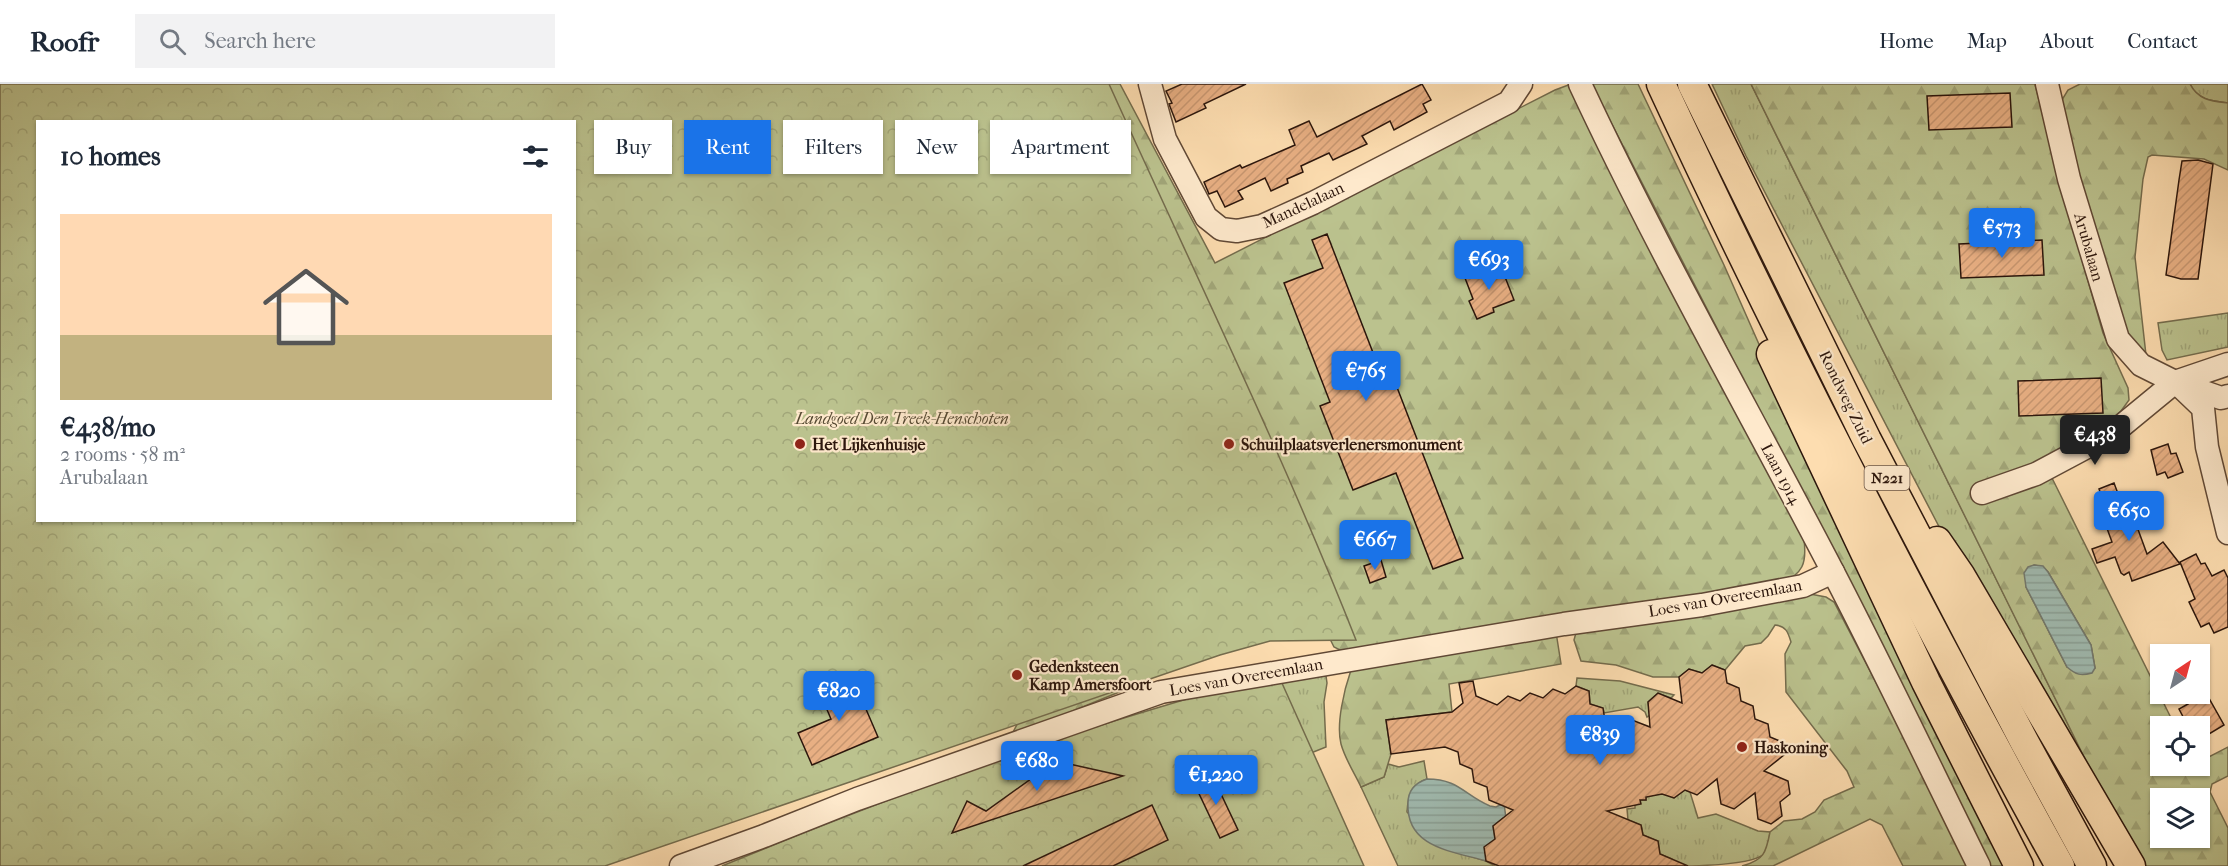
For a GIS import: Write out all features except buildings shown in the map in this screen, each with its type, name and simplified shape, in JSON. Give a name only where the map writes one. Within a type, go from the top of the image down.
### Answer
[{"type":"main road","name":"Rondweg Zuid","points":[[1661,84],[1877,521],[2060,866]]},
{"type":"main road","name":"Rondweg Zuid","points":[[1692,84],[1867,440],[2092,866]]},
{"type":"main road","name":"N221","points":[[1738,243],[1761,331],[1916,662],[2019,866]]},
{"type":"main road","name":"N221","points":[[1867,440],[1961,576],[2131,866]]},
{"type":"street","name":"Mandelalaan","points":[[1150,84],[1165,139],[1206,217],[1221,229],[1237,231],[1262,225],[1313,202],[1509,102],[1521,84]]},
{"type":"street","name":"Laan 1914","points":[[1580,84],[1671,265],[1833,572],[1979,866]]},
{"type":"street","name":"Arubalaan","points":[[2052,86],[2069,179],[2118,339],[2141,365],[2175,382]]},
{"type":"street","points":[[1982,493],[2036,474],[2113,433],[2175,382],[2228,364]]},
{"type":"street","points":[[2175,382],[2221,398],[2228,396]]},
{"type":"street","points":[[2175,382],[2202,408],[2207,447],[2228,532]]},
{"type":"street","name":"Loes van Overeemlaan","points":[[681,866],[858,799],[1161,692],[1564,624],[1702,605],[1803,586],[1833,572]]},
{"type":"green space","name":"Landgoed Den Treek-Henschoten","points":[[0,84],[1109,84],[1125,120],[990,120],[990,174],[1131,174],[1131,132],[1267,430],[1356,640],[1270,641],[1220,655],[605,866],[0,866]]},
{"type":"green space","points":[[848,84],[1120,84],[1215,263],[1555,90],[1571,84],[1804,539],[1805,555],[1802,567],[1799,572],[1781,584],[1344,652],[1334,647],[1281,528],[1155,670],[1134,686],[1011,736],[1023,713],[873,174],[883,174],[883,120],[858,120]]},
{"type":"green space","points":[[1591,84],[1638,84],[1724,265],[1792,419],[2008,866],[1986,866],[1720,334]]},
{"type":"green space","points":[[1712,84],[1751,84],[2128,845],[1946,540],[1746,156]]},
{"type":"green space","points":[[1751,84],[2035,84],[2057,173],[2103,333],[2128,388],[2129,400],[2121,411],[2051,476],[2150,676],[2150,704],[2164,704],[2170,716],[2150,716],[2150,776],[2210,776],[2210,756],[2228,747],[2228,776],[2212,784],[2210,792],[2228,828],[2228,866],[2138,866]],"holes":[[[2034,565],[2043,567],[2091,645],[2095,668],[2067,667],[2026,587]]]},
{"type":"green space","points":[[2080,84],[2190,84],[2201,97],[2228,103],[2228,170],[2204,159],[2152,155],[2148,157],[2143,179],[2135,257],[2146,355],[2137,349],[2123,325],[2076,166],[2060,103],[2068,90]]},
{"type":"green space","points":[[2190,84],[2228,84],[2228,103],[2201,97]]},
{"type":"green space","points":[[2228,313],[2228,347],[2167,360],[2162,350],[2158,323]]},
{"type":"green space","points":[[1810,594],[1826,597],[1834,602],[1972,866],[1903,866],[1882,825],[1870,819],[1773,866],[1742,866],[1763,855],[1770,832],[1784,821],[1802,819],[1815,812],[1824,800],[1854,787],[1847,771],[1786,692],[1785,654],[1791,642],[1784,628],[1775,625],[1761,643],[1745,646],[1725,670],[1712,665],[1702,673],[1689,669],[1679,677],[1653,677],[1616,665],[1581,661],[1574,640],[1577,629]]},
{"type":"green space","points":[[1556,632],[1561,664],[1449,684],[1452,712],[1386,720],[1391,754],[1384,777],[1361,787],[1345,755],[1339,727],[1351,670]]},
{"type":"green space","points":[[1277,672],[1364,866],[722,866],[862,810],[1003,758],[1098,726]]},
{"type":"green space","points":[[1323,672],[1327,683],[1324,702],[1326,747],[1311,753],[1278,683]]},
{"type":"green space","points":[[1577,678],[1620,681],[1674,695],[1671,698],[1658,693],[1648,702],[1650,715],[1647,717],[1645,712],[1638,707],[1604,713],[1603,708],[1590,704],[1589,691],[1576,686]]},
{"type":"green space","points":[[1424,761],[1427,779],[1417,784],[1411,791],[1407,812],[1446,849],[1495,866],[1398,866],[1361,787],[1384,777],[1388,764],[1399,767]]},
{"type":"green space","points":[[1685,790],[1690,792],[1698,818],[1716,814],[1758,831],[1770,832],[1764,854],[1735,863],[1673,866],[1672,859],[1660,854],[1658,841],[1643,835],[1641,825],[1628,820],[1627,809],[1635,808],[1640,800],[1646,800],[1646,797],[1662,793],[1674,798]]},
{"type":"shaded area","points":[[2043,566],[2048,572],[2091,645],[2095,668],[2092,673],[2079,674],[2067,667],[2026,587],[2024,573],[2028,567]]},
{"type":"shaded area","points":[[1427,779],[1454,785],[1490,806],[1496,807],[1504,803],[1506,819],[1503,818],[1493,826],[1495,839],[1486,861],[1434,845],[1415,830],[1409,818],[1409,794],[1416,785]]},
{"type":"place","name":"Het Lijkenhuisje","points":[[800,444]]},
{"type":"place","name":"Schuilplaatsverlenersmonument","points":[[1229,444]]},
{"type":"place","name":"Gedenksteen Kamp Amersfoort","points":[[1017,675]]},
{"type":"place","name":"Haskoning","points":[[1742,747]]}]
